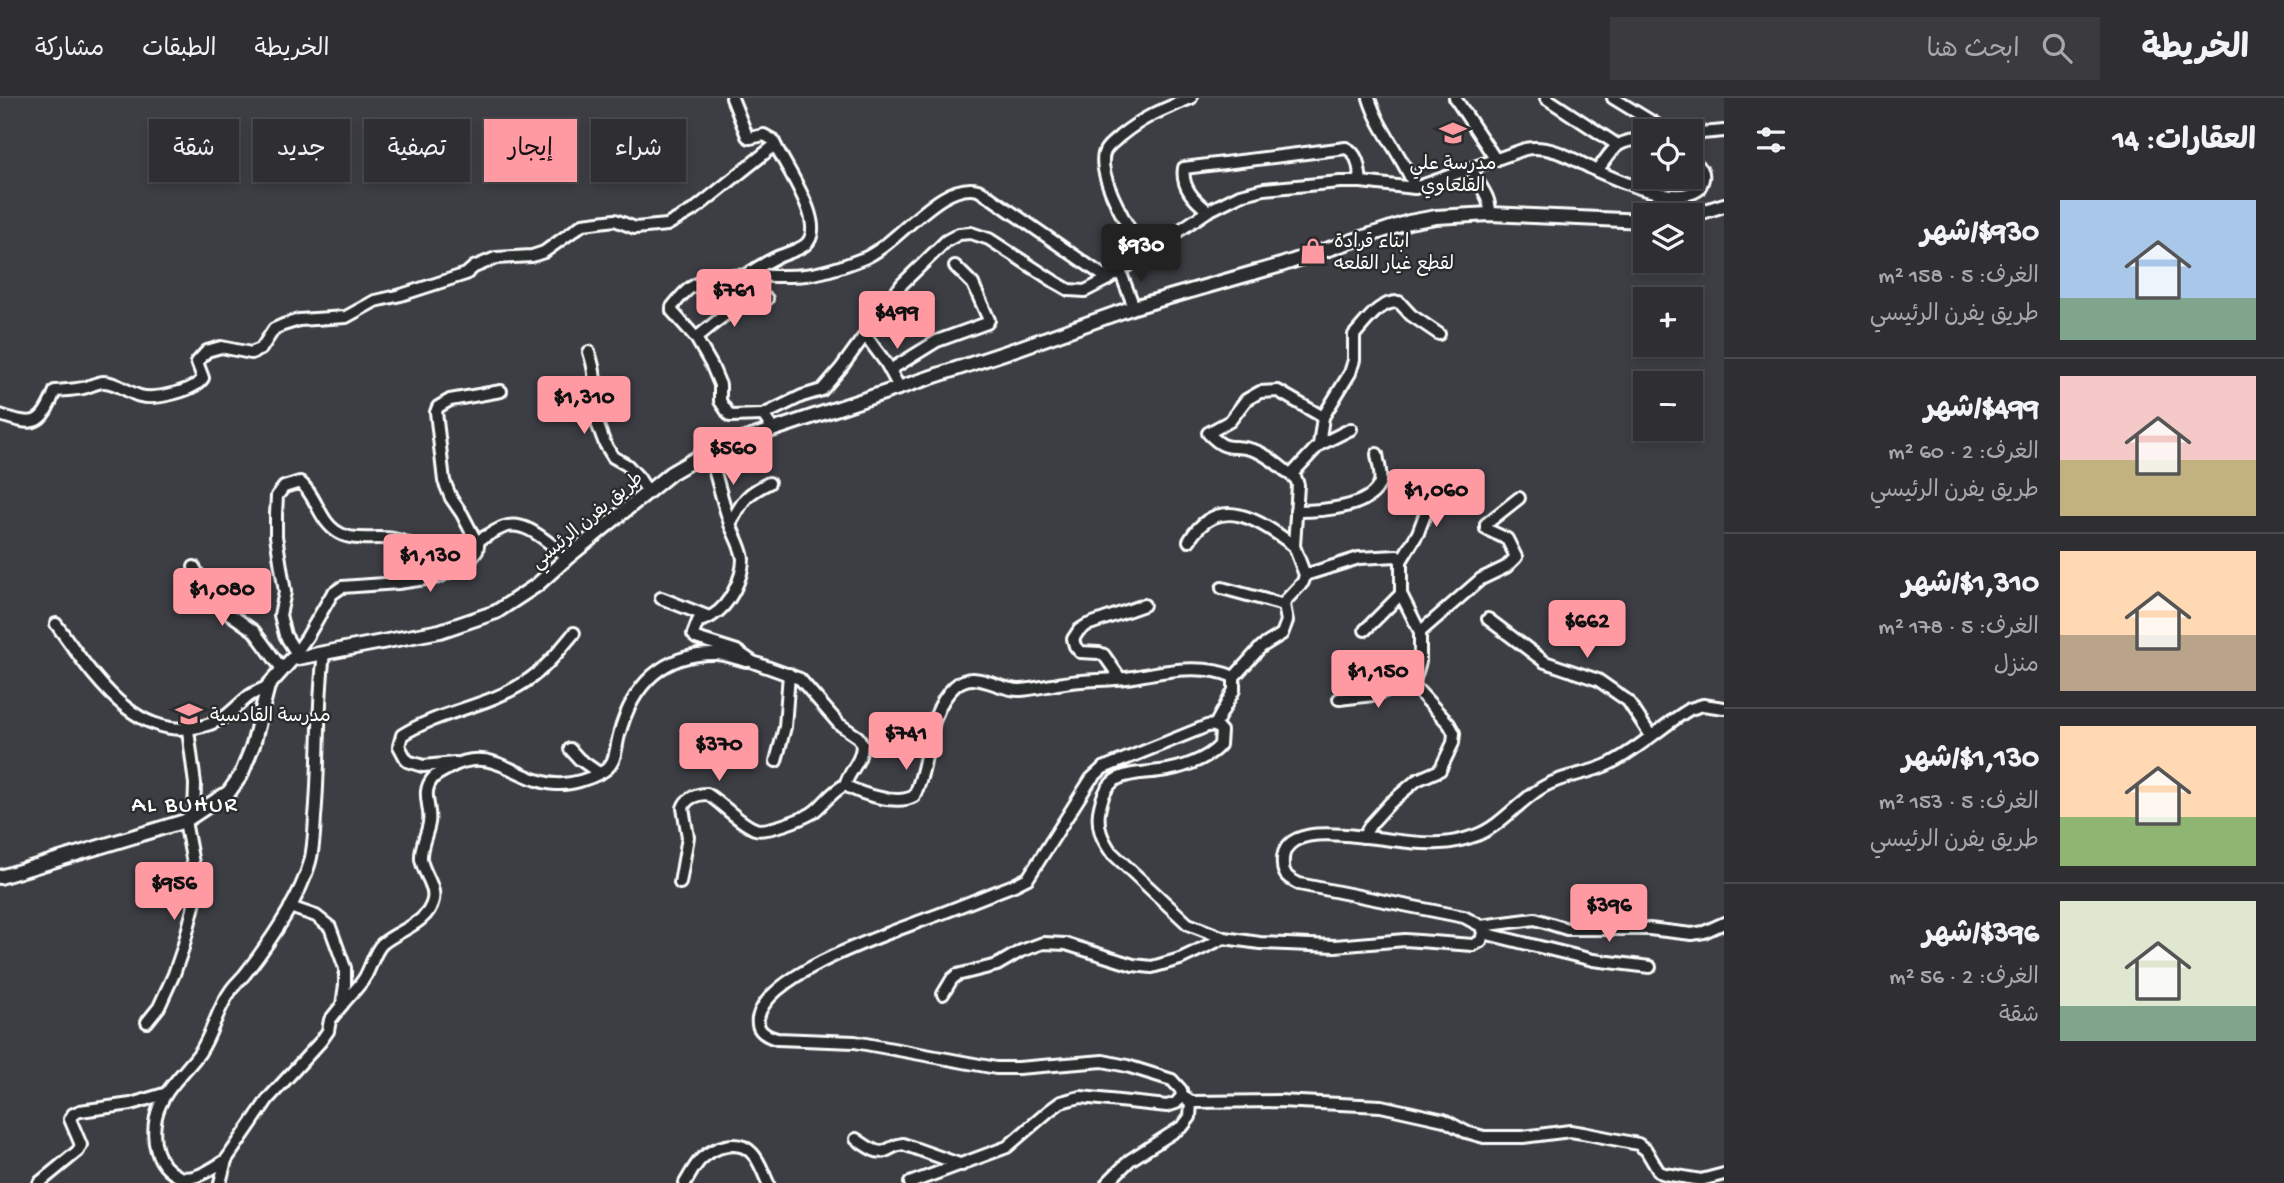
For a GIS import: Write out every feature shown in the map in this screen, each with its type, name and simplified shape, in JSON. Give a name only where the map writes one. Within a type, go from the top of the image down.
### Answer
[{"type":"main road","points":[[1703,212],[1724,205]]},
{"type":"main road","name":"طريق يفرن الرئيسي","points":[[289,660],[440,631],[496,612],[537,585],[687,462],[709,451],[1134,307],[1281,265],[1409,222],[1436,217],[1490,214],[1633,220]]},
{"type":"main road","points":[[0,877],[190,818],[229,792],[248,760],[268,687],[289,660]]},
{"type":"street","points":[[732,98],[747,136],[771,137],[812,215],[812,236],[803,246],[743,276]]},
{"type":"street","points":[[1145,254],[1124,221],[1112,192],[1103,164],[1104,152],[1149,114],[1191,98]]},
{"type":"street","points":[[1369,98],[1374,113],[1415,188]]},
{"type":"street","points":[[1455,98],[1496,160]]},
{"type":"street","points":[[1546,98],[1616,144]]},
{"type":"street","points":[[1613,98],[1647,119]]},
{"type":"street","points":[[1703,133],[1724,131]]},
{"type":"street","points":[[1597,171],[1616,144],[1633,139]]},
{"type":"street","points":[[0,415],[24,423],[33,421],[43,416],[55,391],[85,388],[94,383],[107,382],[141,396],[159,397],[200,383],[202,379],[197,362],[207,351],[222,347],[251,353],[261,349],[274,329],[283,325],[299,320],[346,317],[375,301],[466,274],[474,267],[496,258],[532,256],[544,252],[583,224],[615,220],[635,228],[667,225],[695,209],[775,145]]},
{"type":"street","points":[[1108,279],[979,190],[968,190],[954,193],[930,206],[878,251],[865,258],[806,275],[733,275],[716,278],[690,288],[672,307],[672,311],[696,338],[712,366],[720,385],[720,401],[730,416],[763,415],[802,396],[822,390],[902,284],[946,241],[959,234],[971,233],[989,239],[1069,290],[1085,291],[1108,279],[1208,211],[1240,195],[1264,188],[1361,182],[1415,188],[1525,149],[1541,146],[1633,187]]},
{"type":"street","points":[[1208,211],[1186,189],[1182,177],[1184,168],[1346,148],[1353,151],[1357,158],[1361,182]]},
{"type":"street","points":[[1472,169],[1476,181],[1490,199],[1490,214]]},
{"type":"street","points":[[1643,189],[1687,194],[1698,189]]},
{"type":"street","points":[[890,370],[937,341],[988,323],[973,284],[955,266]]},
{"type":"street","points":[[1120,271],[1134,307]]},
{"type":"street","points":[[696,338],[746,302],[759,298],[767,299]]},
{"type":"street","points":[[1319,445],[1323,417],[1350,373],[1354,360],[1354,335],[1379,308],[1391,302],[1399,302],[1411,315],[1439,334]]},
{"type":"street","points":[[865,335],[900,387]]},
{"type":"street","points":[[589,352],[594,367],[594,384],[589,402],[596,426],[613,457],[627,465],[648,492]]},
{"type":"street","points":[[479,540],[470,532],[444,481],[436,412],[438,407],[450,400],[500,391]]},
{"type":"street","points":[[1107,1183],[1143,1151],[1183,1126],[1190,1117],[1187,1099],[1172,1080],[1103,1061],[1018,1068],[979,1066],[856,1042],[777,1038],[760,1031],[758,1016],[781,987],[830,958],[1022,881],[1033,871],[1096,773],[1110,764],[1214,725],[1234,690],[1234,677],[1261,647],[1282,634],[1287,621],[1284,605],[1291,593],[1303,582],[1305,575],[1294,546],[1298,485],[1296,479],[1252,450],[1229,448],[1217,443],[1208,433],[1230,421],[1246,400],[1260,392],[1278,391],[1323,417]]},
{"type":"street","points":[[763,415],[773,429]]},
{"type":"street","points":[[1291,475],[1319,445],[1351,429]]},
{"type":"street","points":[[709,451],[730,524],[742,552],[743,563],[740,575],[720,609],[698,621],[693,634],[696,638],[737,651],[753,662]]},
{"type":"street","points":[[1296,511],[1339,508],[1369,495],[1380,481],[1377,454]]},
{"type":"street","points":[[289,660],[280,615],[285,592],[276,536],[277,496],[284,487],[300,482],[308,488],[327,523],[340,534],[392,538],[405,542],[436,561],[447,573]]},
{"type":"street","points":[[730,524],[745,498],[769,483]]},
{"type":"street","points":[[1413,685],[1420,662],[1420,632],[1401,594],[1401,561],[1418,533],[1430,501],[1438,494],[1458,485]]},
{"type":"street","points":[[1420,632],[1481,579],[1506,567],[1516,557],[1507,539],[1486,529],[1486,524],[1518,498]]},
{"type":"street","points":[[1189,541],[1197,528],[1208,519],[1231,512],[1276,532],[1294,546]]},
{"type":"street","points":[[479,540],[506,526],[519,526],[531,530],[568,557]]},
{"type":"street","points":[[289,660],[307,637],[332,594],[342,587],[439,577],[471,559],[477,551],[479,540]]},
{"type":"street","points":[[1305,575],[1359,558],[1389,555],[1397,556],[1401,561]]},
{"type":"street","points":[[194,566],[213,602],[289,660]]},
{"type":"street","points":[[1222,588],[1284,605]]},
{"type":"street","points":[[1365,630],[1401,594]]},
{"type":"street","points":[[661,598],[709,617]]},
{"type":"street","points":[[1120,678],[1104,655],[1080,652],[1073,639],[1079,630],[1087,625],[1144,605]]},
{"type":"street","points":[[1488,619],[1545,662],[1598,680],[1628,701],[1651,736]]},
{"type":"street","points":[[56,624],[106,691],[133,713],[158,726],[188,730],[210,724],[227,717],[250,695],[268,687]]},
{"type":"street","points":[[458,763],[423,766],[407,761],[399,746],[402,735],[438,716],[492,699],[524,683],[546,667],[574,633]]},
{"type":"street","points":[[226,1160],[192,1178],[183,1179],[169,1172],[159,1157],[153,1140],[156,1117],[164,1094],[211,1035],[230,990],[244,975],[290,907],[310,864],[318,789],[318,719],[324,653]]},
{"type":"street","points":[[220,1183],[226,1160],[268,1099],[321,1041],[328,1031],[330,1020],[364,979],[381,945],[414,925],[433,900],[432,887],[423,869],[421,857],[430,821],[426,791],[433,778],[467,760],[487,760],[522,775],[554,784],[580,781],[599,773],[610,766],[614,758],[625,716],[638,690],[659,669],[683,660],[718,654],[753,662],[800,679],[839,724],[858,737],[862,744],[860,759],[845,785],[830,794],[811,814],[761,830],[751,827],[707,794],[689,799],[682,808],[688,837],[680,883]]},
{"type":"street","points":[[845,785],[871,795],[905,801],[914,796],[942,702],[959,683],[981,679],[1022,690],[1064,682],[1120,678],[1153,672],[1213,671],[1234,677]]},
{"type":"street","points":[[776,761],[785,727],[789,674]]},
{"type":"street","points":[[1339,699],[1373,695],[1403,685],[1413,685],[1454,733],[1454,743],[1440,770],[1417,780],[1390,803],[1363,837]]},
{"type":"street","points":[[1650,967],[1593,960],[1482,930],[1464,917],[1299,884],[1288,878],[1283,870],[1282,858],[1297,840],[1322,833],[1440,844],[1476,835],[1492,827],[1550,783],[1591,772],[1631,751],[1690,709],[1703,705],[1724,708]]},
{"type":"street","points":[[1214,725],[1222,731],[1222,736],[1220,745],[1212,752],[1179,767],[1126,776],[1110,785],[1100,807],[1098,820],[1103,842],[1174,912],[1198,930],[1224,938],[1260,943],[1335,946],[1405,940],[1473,945],[1481,941],[1482,930]]},
{"type":"street","points":[[148,1022],[159,1007],[174,974],[198,890],[190,818],[195,784],[188,730]]},
{"type":"street","points":[[570,749],[599,773]]},
{"type":"street","points":[[290,907],[316,916],[330,927],[345,968],[341,1005]]},
{"type":"street","points":[[1482,930],[1535,919],[1567,929],[1649,929],[1692,934],[1724,923]]},
{"type":"street","points":[[943,993],[957,975],[997,965],[1021,951],[1043,943],[1066,944],[1133,965],[1152,967],[1205,949],[1224,938]]},
{"type":"street","points":[[38,1183],[78,1151],[81,1144],[70,1119],[73,1114],[131,1104],[164,1094]]},
{"type":"street","points":[[910,1183],[1007,1147],[1050,1110],[1062,1102],[1081,1097],[1157,1106],[1187,1099],[1390,1107],[1444,1120],[1484,1138],[1523,1137],[1570,1131],[1638,1144],[1646,1150],[1659,1172],[1701,1180],[1724,1174]]},
{"type":"street","points":[[856,1139],[877,1152],[902,1144],[962,1165]]},
{"type":"street","points":[[685,1183],[698,1161],[719,1147],[733,1144],[752,1153],[766,1182]]},
{"type":"place","name":"مدرسة علي القلعاوي","points":[[1453,133]]},
{"type":"place","name":"ابناء قرادة لقطع غيار القلعه","points":[[1313,251]]},
{"type":"place","name":"مدرسة القادسية","points":[[189,714]]},
{"type":"district","name":"AL BUHUR","points":[[185,803]]}]
